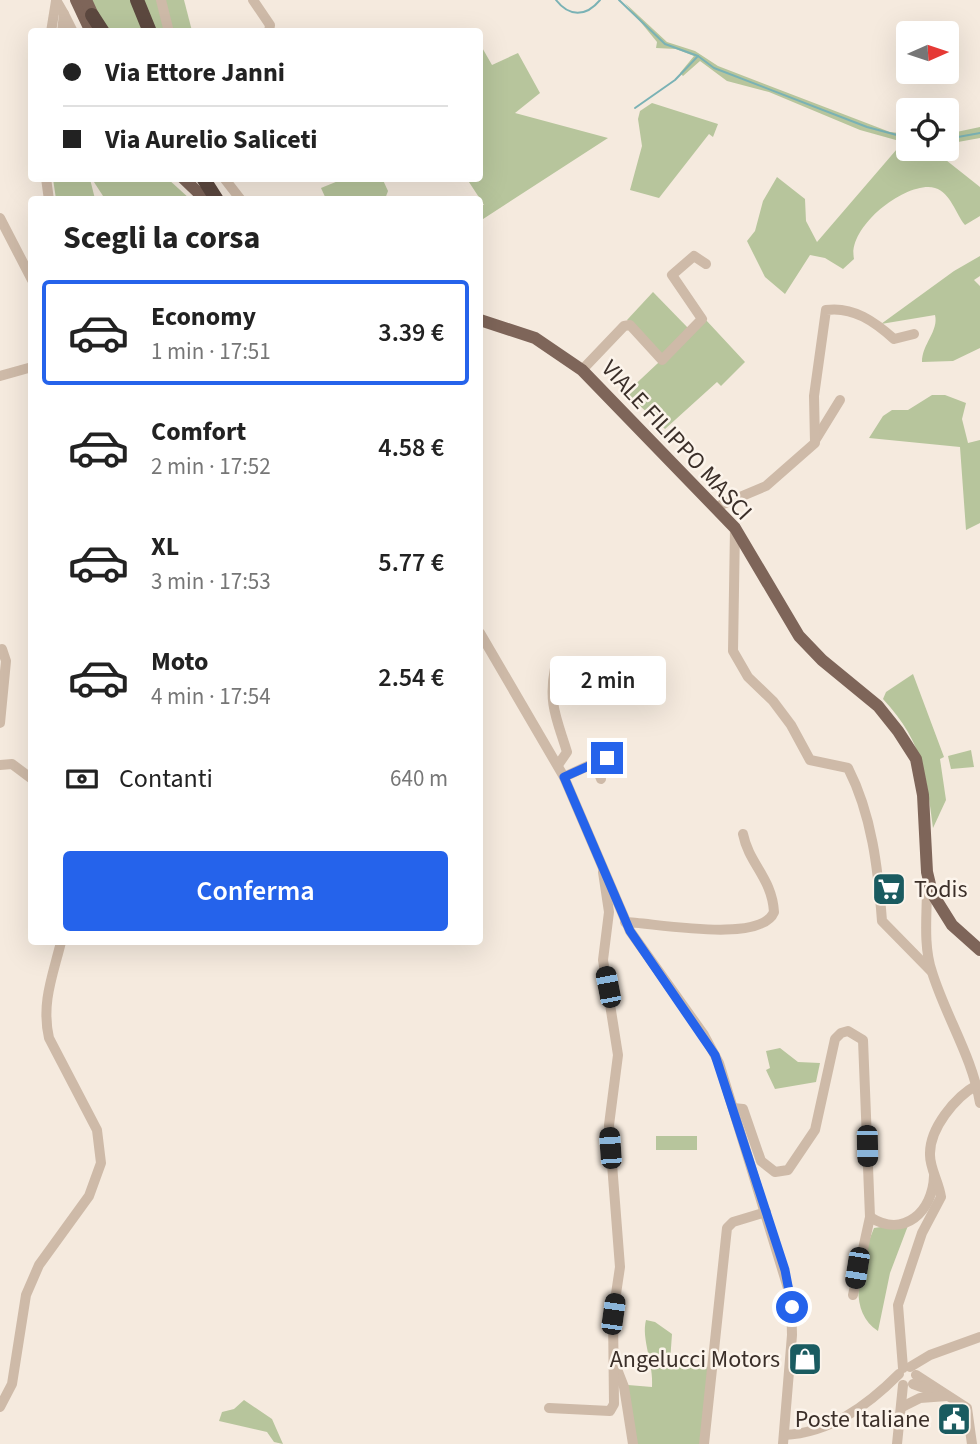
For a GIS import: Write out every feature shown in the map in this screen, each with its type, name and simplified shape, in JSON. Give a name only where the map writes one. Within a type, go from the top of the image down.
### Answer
[{"type":"highway","points":[[92,15],[100,28]]},
{"type":"main road","points":[[76,0],[89,28]]},
{"type":"main road","points":[[86,0],[92,15]]},
{"type":"main road","points":[[176,182],[190,196]]},
{"type":"main road","points":[[187,182],[202,196]]},
{"type":"main road","name":"VIALE FILIPPO MASCI","points":[[483,321],[520,332],[549,345],[582,370],[734,528],[799,636],[822,660],[878,706],[916,759],[923,795],[927,872],[940,909],[980,950]]},
{"type":"street","points":[[56,0],[71,28]]},
{"type":"street","points":[[52,28],[56,0]]},
{"type":"street","points":[[161,0],[168,28]]},
{"type":"street","points":[[253,0],[270,28]]},
{"type":"street","points":[[62,28],[64,14]]},
{"type":"street","points":[[227,182],[238,196]]},
{"type":"street","points":[[0,218],[28,272]]},
{"type":"street","points":[[582,370],[624,326],[630,326],[662,360],[702,319],[672,275],[694,256],[706,264]]},
{"type":"street","points":[[815,443],[814,396],[826,310],[852,312],[880,326],[894,339],[914,334]]},
{"type":"street","points":[[0,376],[28,368]]},
{"type":"street","points":[[716,507],[766,486],[815,443],[819,431],[840,400]]},
{"type":"street","points":[[734,528],[733,651],[748,677],[773,701],[791,725],[810,760],[848,768],[857,785],[878,861],[882,921],[931,971]]},
{"type":"street","points":[[483,638],[558,765],[625,922],[712,1047],[785,1270],[792,1307],[783,1441],[832,1425],[908,1375],[930,1355]]},
{"type":"street","points":[[0,723],[6,661],[2,649]]},
{"type":"street","points":[[555,668],[550,692],[551,704],[567,752],[558,765]]},
{"type":"street","points":[[564,777],[607,758]]},
{"type":"street","points":[[595,763],[601,779]]},
{"type":"street","points":[[0,765],[12,764],[28,776]]},
{"type":"street","points":[[625,922],[722,930],[751,928],[768,921],[774,912],[770,886],[748,852],[743,834]]},
{"type":"street","points":[[549,1408],[610,1411],[614,1404],[613,1314],[620,1267],[609,1125],[618,1055],[603,960],[609,912],[602,877],[604,868]]},
{"type":"street","points":[[927,872],[931,971],[979,1086],[980,1103]]},
{"type":"street","points":[[0,1407],[12,1384],[26,1295],[39,1265],[89,1196],[101,1163],[97,1130],[49,1038],[44,1005],[60,945]]},
{"type":"street","points":[[733,1108],[743,1109],[764,1165],[775,1172],[788,1170],[815,1130],[835,1040],[844,1032],[857,1034],[864,1045],[870,1217],[853,1295]]},
{"type":"street","points":[[947,1396],[908,1375],[899,1362],[898,1305],[922,1233],[940,1203],[940,1188],[930,1156],[933,1135],[965,1091],[979,1086]]},
{"type":"street","points":[[870,1217],[889,1225],[911,1220],[921,1213],[930,1204],[934,1172]]},
{"type":"street","points":[[704,1444],[727,1228],[733,1222],[766,1212]]},
{"type":"street","points":[[899,1344],[912,1356],[930,1355],[980,1337]]},
{"type":"street","points":[[897,1444],[908,1375],[899,1344]]},
{"type":"street","points":[[614,1362],[624,1387],[634,1444]]},
{"type":"street","points":[[908,1375],[928,1383],[968,1410],[972,1444]]},
{"type":"street","points":[[902,1406],[920,1398],[947,1396]]},
{"type":"green space","points":[[91,0],[133,0],[141,28],[106,28]]},
{"type":"green space","points":[[143,0],[184,0],[191,28],[153,28]]},
{"type":"green space","points":[[625,3],[667,42],[695,51],[718,66],[896,133],[896,140],[860,130],[769,92],[727,81],[700,61],[683,76],[680,73],[694,56],[676,49],[656,48],[657,42]]},
{"type":"green space","points":[[483,49],[492,65],[518,53],[540,93],[515,113],[608,138],[483,219],[483,196],[478,196],[469,182],[483,182]]},
{"type":"green space","points":[[652,103],[718,124],[713,137],[709,134],[659,198],[630,190],[642,146],[638,119],[640,111]]},
{"type":"green space","points":[[980,127],[980,138],[959,142],[959,131]]},
{"type":"green space","points":[[896,150],[896,161],[947,161],[980,187],[980,216],[965,225],[945,194],[935,188],[923,187],[896,198],[869,220],[854,246],[854,259],[843,269],[825,258],[810,255],[785,294],[765,277],[747,241],[755,231],[763,201],[777,177],[805,199],[806,221],[817,242]]},
{"type":"green space","points":[[53,182],[91,182],[94,196],[56,196]]},
{"type":"green space","points":[[94,182],[171,182],[187,196],[103,196]]},
{"type":"green space","points":[[336,182],[384,182],[388,191],[386,196],[325,196],[321,188]]},
{"type":"green space","points":[[980,256],[980,276],[974,280],[980,286],[980,348],[953,361],[922,362],[935,327],[935,315],[881,324],[954,271]]},
{"type":"green space","points":[[653,292],[689,329],[663,357],[627,320]]},
{"type":"green space","points":[[705,319],[745,362],[721,386],[717,382],[665,429],[626,393]]},
{"type":"green space","points":[[932,395],[945,395],[966,403],[962,419],[968,443],[980,440],[980,523],[966,530],[960,447],[869,438],[883,416],[892,410],[908,410]]},
{"type":"green space","points":[[913,674],[944,757],[940,759],[946,800],[933,828],[920,759],[906,729],[883,699],[886,692]]},
{"type":"green space","points":[[971,750],[974,767],[951,769],[948,756]]},
{"type":"green space","points":[[780,1048],[798,1062],[820,1063],[816,1082],[775,1089],[766,1070],[770,1068],[766,1051]]},
{"type":"green space","points":[[656,1136],[697,1136],[697,1150],[656,1150]]},
{"type":"green space","points":[[909,1223],[890,1273],[878,1331],[861,1310],[859,1282],[865,1254],[874,1228]]},
{"type":"green space","points":[[646,1320],[655,1322],[672,1334],[670,1362],[708,1367],[700,1444],[636,1444],[628,1385],[652,1387],[645,1335]]},
{"type":"green space","points":[[244,1400],[272,1419],[283,1444],[274,1442],[267,1432],[219,1421],[222,1412],[234,1409]]},
{"type":"waterway","points":[[556,0],[566,10],[578,13],[589,10],[600,0]]},
{"type":"waterway","points":[[619,0],[665,44],[698,56],[714,68],[867,127],[896,135]]},
{"type":"waterway","points":[[635,108],[675,80],[698,56]]},
{"type":"waterway","points":[[959,137],[980,133]]},
{"type":"place","name":"Todis","points":[[889,889]]},
{"type":"place","name":"Angelucci Motors","points":[[805,1359]]},
{"type":"place","name":"Poste Italiane","points":[[954,1419]]},
{"type":"route","points":[[607,758],[564,777],[591,834],[625,922],[715,1055],[785,1270],[792,1307]]}]
